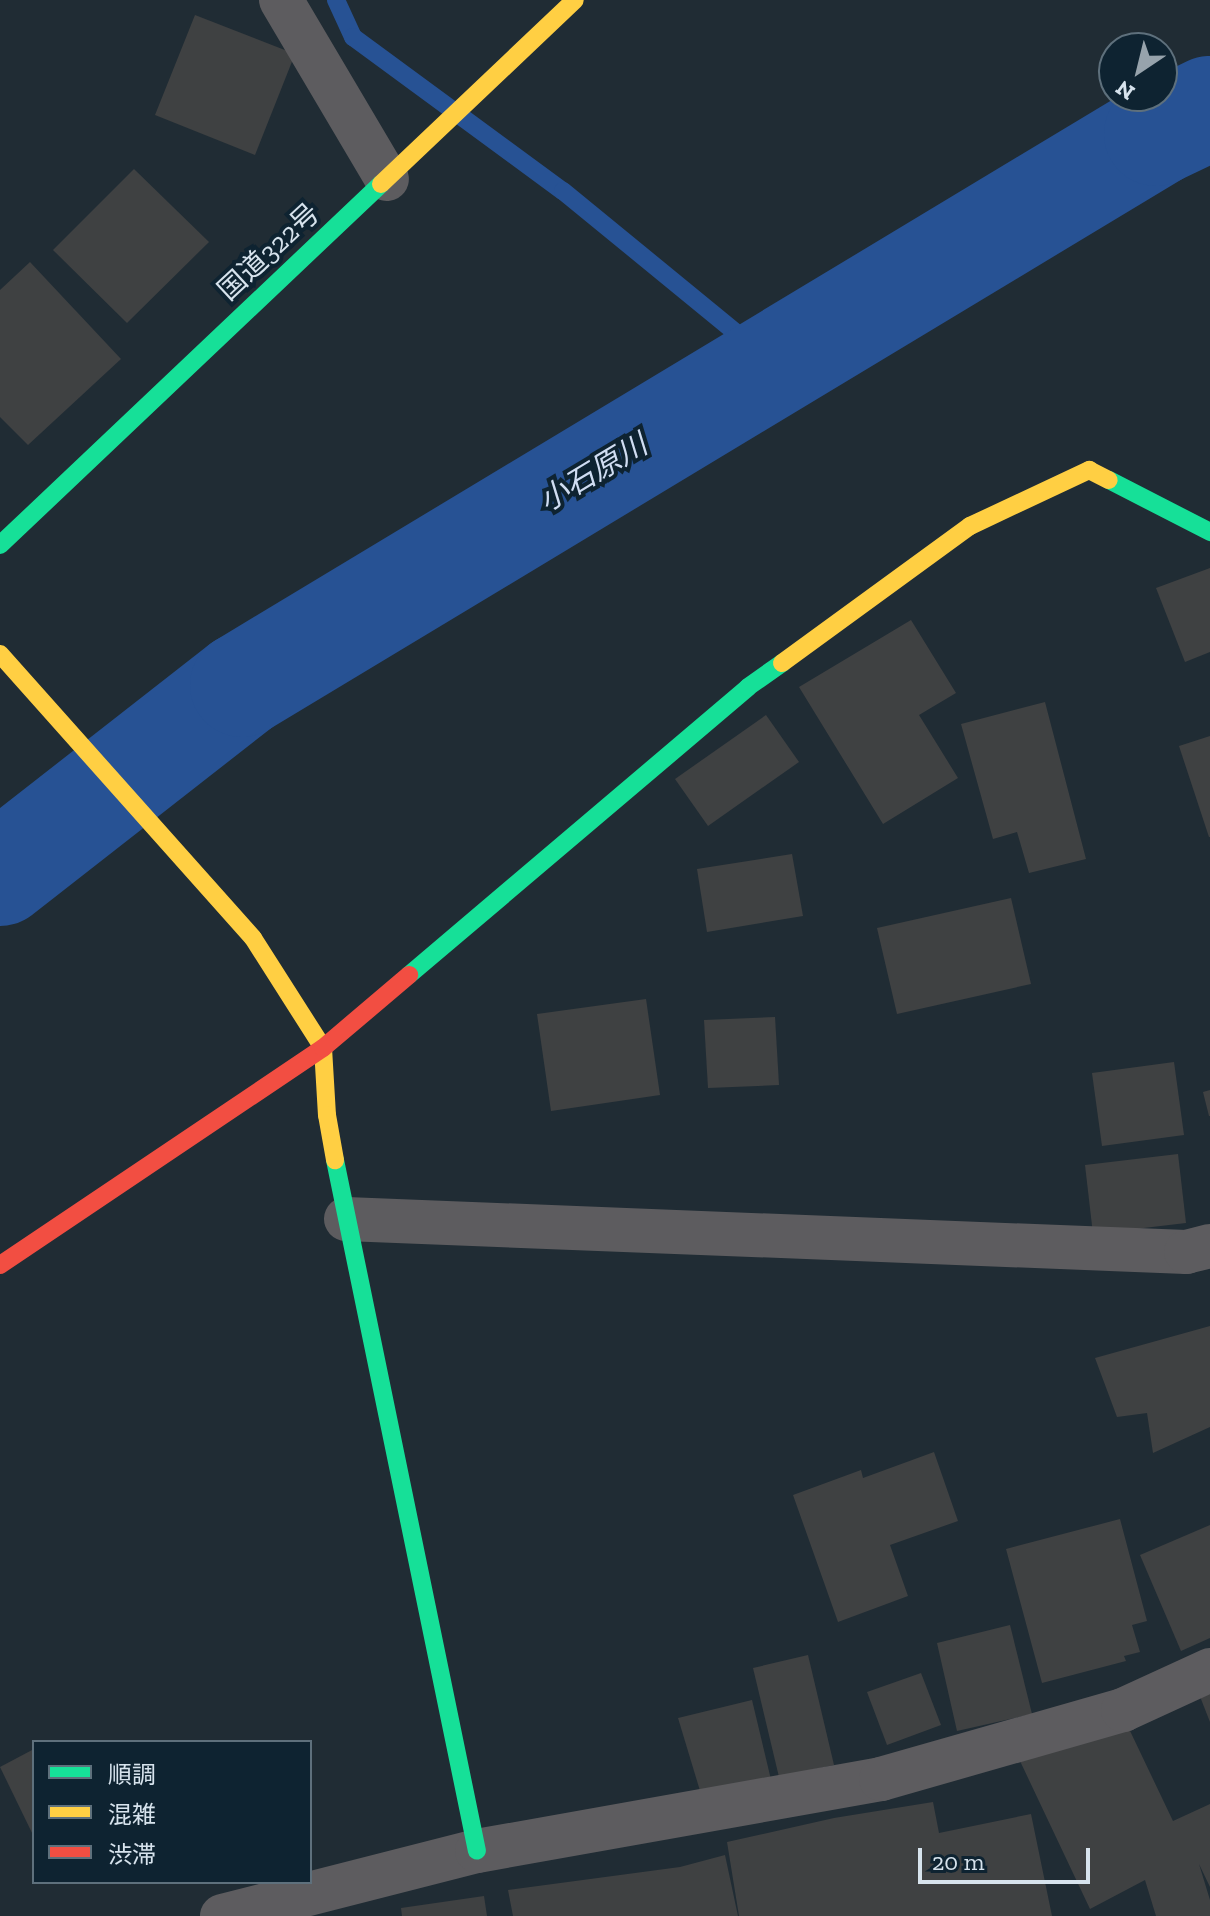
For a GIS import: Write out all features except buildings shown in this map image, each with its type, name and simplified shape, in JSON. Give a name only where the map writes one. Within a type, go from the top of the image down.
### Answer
[{"type":"main road","name":"国道322号","points":[[0,545],[575,0]]},
{"type":"main road","points":[[0,1265],[323,1048],[748,687],[970,526],[1089,470],[1210,532]]},
{"type":"main road","points":[[0,654],[253,938],[323,1048],[327,1115],[346,1219],[477,1851]]},
{"type":"street","points":[[281,0],[387,179]]},
{"type":"street","points":[[346,1219],[1186,1252],[1210,1246]]},
{"type":"street","points":[[222,1916],[477,1851],[881,1779],[1123,1710],[1210,1670]]},
{"type":"waterway","points":[[336,0],[353,37],[563,191],[774,364]]},
{"type":"waterway","name":"小石原川","points":[[0,874],[242,685],[1156,134],[1210,108]]},
{"type":"traffic: fast","points":[[0,545],[381,184]]},
{"type":"traffic: fast","points":[[1109,480],[1210,532]]},
{"type":"traffic: fast","points":[[409,975],[748,687],[782,663]]},
{"type":"traffic: fast","points":[[335,1160],[477,1851]]},
{"type":"traffic: slow","points":[[381,184],[575,0]]},
{"type":"traffic: slow","points":[[782,663],[970,526],[1089,470],[1109,480]]},
{"type":"traffic: slow","points":[[0,654],[253,938],[323,1048],[327,1115],[335,1160]]},
{"type":"traffic: jam","points":[[0,1265],[323,1048],[409,975]]}]
